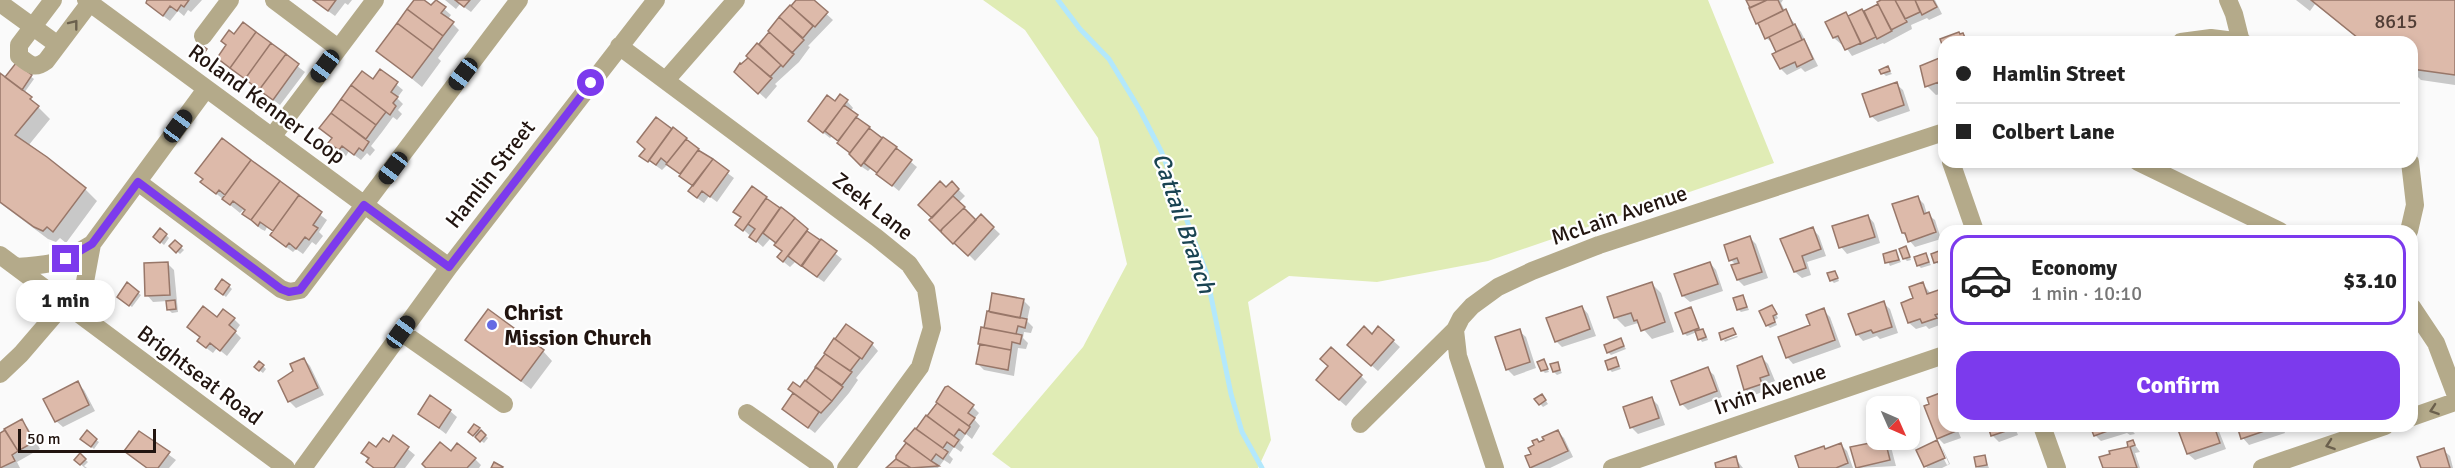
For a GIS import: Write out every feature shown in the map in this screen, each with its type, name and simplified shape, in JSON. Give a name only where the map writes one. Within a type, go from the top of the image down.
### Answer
[{"type":"street","points":[[53,0],[19,45],[19,56],[32,66],[39,66],[46,62],[90,1]]},
{"type":"street","points":[[203,36],[230,0]]},
{"type":"street","points":[[274,0],[338,48]]},
{"type":"street","points":[[272,138],[375,0]]},
{"type":"street","points":[[138,182],[281,289],[289,292],[300,290],[519,0]]},
{"type":"street","name":"Hamlin Street","points":[[303,468],[449,267],[656,0]]},
{"type":"street","points":[[666,80],[736,0]]},
{"type":"street","points":[[2228,0],[2240,36]]},
{"type":"street","name":"Roland Kenner Loop","points":[[90,1],[449,267]]},
{"type":"street","points":[[0,3],[58,45]]},
{"type":"street","name":"Zeek Lane","points":[[619,46],[877,238],[909,264],[926,289],[932,328],[920,367],[846,468]]},
{"type":"street","points":[[0,374],[71,309],[92,244],[206,89]]},
{"type":"street","name":"McLain Avenue","points":[[1360,424],[1455,330],[1461,318],[1472,306],[1498,287],[1599,245],[1938,138]]},
{"type":"street","points":[[1953,168],[1972,225]]},
{"type":"street","points":[[2150,168],[2268,225]]},
{"type":"street","points":[[2410,225],[2415,205],[2411,168]]},
{"type":"street","points":[[16,267],[50,265],[92,244]]},
{"type":"street","name":"Brightseat Road","points":[[0,255],[286,468]]},
{"type":"street","points":[[2418,316],[2436,343],[2455,393]]},
{"type":"street","points":[[1455,330],[1458,356],[1495,468]]},
{"type":"street","points":[[401,332],[504,404]]},
{"type":"street","name":"Irvin Avenue","points":[[1612,468],[1938,357]]},
{"type":"street","points":[[2418,415],[2455,402]]},
{"type":"street","points":[[747,413],[825,468]]},
{"type":"street","points":[[2044,432],[2057,468]]},
{"type":"street","points":[[2262,468],[2367,432]]},
{"type":"green space","points":[[983,0],[1708,0],[1774,163],[1488,261],[1377,282],[1289,276],[1248,302],[1271,440],[1258,468],[1011,468],[992,454],[1083,347],[1127,264],[1098,138],[1025,30]]},
{"type":"building","points":[[147,0],[189,0],[177,11],[170,6],[163,16],[146,3]]},
{"type":"building","points":[[313,0],[336,0],[328,11]]},
{"type":"building","points":[[414,0],[424,0],[431,5],[436,0],[446,7],[441,13],[454,22],[443,36],[407,9]]},
{"type":"building","points":[[455,0],[470,0],[464,7]]},
{"type":"building","points":[[796,0],[814,0],[828,12],[815,27],[791,6]]},
{"type":"building","points":[[1746,0],[1767,0],[1750,8]]},
{"type":"building","points":[[1767,0],[1778,0],[1783,11],[1756,24],[1749,8]]},
{"type":"building","points":[[1895,0],[1907,22],[1891,30],[1877,2]]},
{"type":"building","points":[[1895,0],[1915,0],[1920,12],[1905,19]]},
{"type":"building","points":[[1915,0],[1933,0],[1937,7],[1922,15]]},
{"type":"building","points":[[2311,0],[2455,0],[2455,75],[2418,70],[2418,36],[2356,36]]},
{"type":"building","points":[[1878,4],[1892,31],[1877,39],[1864,11]]},
{"type":"building","points":[[790,5],[813,26],[803,38],[779,17]]},
{"type":"building","points":[[407,9],[443,36],[433,50],[397,23]]},
{"type":"building","points":[[1786,9],[1793,25],[1765,39],[1758,23]]},
{"type":"building","points":[[1862,9],[1876,37],[1861,44],[1848,16]]},
{"type":"building","points":[[1846,12],[1861,43],[1845,50],[1838,36],[1833,38],[1825,22]]},
{"type":"building","points":[[779,17],[804,40],[792,53],[768,31]]},
{"type":"building","points":[[243,22],[256,32],[230,68],[217,58],[226,45],[221,41],[229,30],[234,34]]},
{"type":"building","points":[[397,23],[433,50],[412,78],[376,51]]},
{"type":"building","points":[[1795,24],[1802,40],[1776,52],[1769,37]]},
{"type":"building","points":[[256,32],[271,43],[245,79],[230,68]]},
{"type":"building","points":[[769,32],[794,54],[783,67],[759,44]]},
{"type":"building","points":[[1959,32],[1964,36],[1948,36]]},
{"type":"building","points":[[1804,39],[1813,59],[1797,67],[1795,62],[1780,69],[1772,54]]},
{"type":"building","points":[[271,43],[286,54],[259,90],[245,79]]},
{"type":"building","points":[[757,43],[781,65],[770,77],[746,56]]},
{"type":"building","points":[[200,44],[207,49],[203,55],[197,50]]},
{"type":"building","points":[[286,54],[299,64],[273,100],[259,90]]},
{"type":"building","points":[[748,58],[772,78],[758,94],[734,72],[740,63]]},
{"type":"building","points":[[1938,58],[1938,82],[1925,87],[1920,66]]},
{"type":"building","points":[[16,63],[32,75],[22,90],[5,77]]},
{"type":"building","points":[[1888,66],[1890,71],[1881,74],[1879,70]]},
{"type":"building","points":[[380,69],[398,82],[391,92],[398,97],[393,103],[396,106],[390,115],[351,85],[362,71],[373,79]]},
{"type":"building","points":[[0,73],[32,97],[30,99],[39,106],[15,135],[86,188],[53,232],[47,227],[43,231],[34,227],[0,202]]},
{"type":"building","points":[[1897,82],[1904,105],[1870,117],[1862,94]]},
{"type":"building","points":[[351,85],[386,112],[376,125],[341,99]]},
{"type":"building","points":[[840,94],[848,100],[823,133],[808,121],[827,95],[835,101]]},
{"type":"building","points":[[341,99],[376,125],[366,139],[331,113]]},
{"type":"building","points":[[844,105],[858,115],[838,141],[825,131]]},
{"type":"building","points":[[331,113],[369,142],[363,151],[359,148],[354,155],[342,146],[339,150],[328,143],[332,138],[319,128]]},
{"type":"building","points":[[656,117],[672,129],[648,162],[639,156],[645,149],[637,142]]},
{"type":"building","points":[[856,117],[870,127],[850,153],[837,143]]},
{"type":"building","points":[[673,127],[687,138],[667,163],[661,158],[656,165],[649,160]]},
{"type":"building","points":[[869,128],[882,138],[861,166],[849,154]]},
{"type":"building","points":[[883,137],[897,147],[877,173],[864,163]]},
{"type":"building","points":[[222,138],[251,160],[225,195],[219,190],[216,194],[200,182],[203,179],[195,173]]},
{"type":"building","points":[[686,139],[699,149],[680,174],[666,164]]},
{"type":"building","points":[[896,148],[912,160],[892,186],[876,174]]},
{"type":"building","points":[[698,150],[713,159],[693,186],[679,176]]},
{"type":"building","points":[[713,159],[729,171],[710,197],[702,191],[697,198],[688,191]]},
{"type":"building","points":[[251,160],[280,181],[251,220],[242,214],[245,210],[233,201],[230,205],[222,199]]},
{"type":"building","points":[[280,181],[299,195],[273,231],[260,222],[258,226],[251,220]]},
{"type":"building","points":[[940,181],[946,187],[952,181],[959,189],[932,218],[918,205]]},
{"type":"building","points":[[752,186],[767,197],[743,231],[735,225],[741,217],[733,212]]},
{"type":"building","points":[[299,195],[322,212],[313,225],[318,228],[309,240],[305,237],[296,249],[289,243],[286,247],[270,235]]},
{"type":"building","points":[[953,196],[965,207],[940,231],[929,220]]},
{"type":"building","points":[[1918,196],[1924,214],[1929,212],[1936,232],[1908,242],[1905,233],[1902,233],[1892,204]]},
{"type":"building","points":[[766,198],[780,208],[756,242],[749,237],[755,229],[748,224]]},
{"type":"building","points":[[781,207],[795,218],[776,243],[763,233]]},
{"type":"building","points":[[964,208],[976,220],[953,244],[941,232]]},
{"type":"building","points":[[981,214],[994,227],[968,256],[954,243]]},
{"type":"building","points":[[1868,215],[1875,237],[1839,248],[1832,226]]},
{"type":"building","points":[[795,218],[808,229],[783,262],[777,257],[782,251],[774,245]]},
{"type":"building","points":[[1813,227],[1821,249],[1802,256],[1806,268],[1794,272],[1780,239]]},
{"type":"building","points":[[160,228],[167,234],[160,243],[153,237]]},
{"type":"building","points":[[807,231],[820,240],[801,266],[788,256]]},
{"type":"building","points":[[1750,236],[1762,272],[1737,280],[1731,265],[1739,263],[1737,258],[1729,261],[1724,245]]},
{"type":"building","points":[[821,239],[837,251],[817,277],[802,266]]},
{"type":"building","points":[[175,240],[182,246],[176,253],[169,246]]},
{"type":"building","points":[[1906,246],[1910,257],[1903,259],[1899,249]]},
{"type":"building","points":[[1896,250],[1899,260],[1885,263],[1883,254]]},
{"type":"building","points":[[1938,251],[1938,262],[1934,263],[1931,254]]},
{"type":"building","points":[[1926,253],[1929,262],[1917,266],[1914,257]]},
{"type":"building","points":[[168,262],[170,295],[145,296],[144,263]]},
{"type":"building","points":[[1710,262],[1718,284],[1682,296],[1674,274]]},
{"type":"building","points":[[1835,271],[1838,278],[1830,281],[1827,273]]},
{"type":"building","points":[[222,279],[230,285],[223,295],[215,289]]},
{"type":"building","points":[[127,282],[139,292],[129,306],[117,297]]},
{"type":"building","points":[[1652,282],[1665,322],[1641,331],[1637,320],[1634,321],[1631,313],[1614,318],[1607,297]]},
{"type":"building","points":[[1923,282],[1927,294],[1938,290],[1938,314],[1935,315],[1937,318],[1922,323],[1920,319],[1908,323],[1901,303],[1913,298],[1909,287]]},
{"type":"building","points":[[992,293],[1024,299],[1020,318],[989,312]]},
{"type":"building","points":[[1743,295],[1747,307],[1737,310],[1733,298]]},
{"type":"building","points":[[175,300],[176,309],[167,310],[166,301]]},
{"type":"building","points":[[1884,301],[1892,327],[1856,335],[1848,314]]},
{"type":"building","points":[[1772,305],[1777,314],[1773,316],[1775,322],[1766,326],[1759,311]]},
{"type":"building","points":[[203,306],[217,317],[223,309],[235,318],[229,325],[236,331],[220,351],[210,343],[206,348],[197,341],[200,337],[187,327]]},
{"type":"building","points":[[1582,306],[1590,329],[1555,342],[1546,318]]},
{"type":"building","points":[[1691,307],[1699,328],[1683,334],[1675,313]]},
{"type":"building","points":[[1824,308],[1835,340],[1786,358],[1778,337],[1810,325],[1806,315]]},
{"type":"building","points":[[488,309],[544,350],[521,381],[465,340]]},
{"type":"building","points":[[987,311],[1027,319],[1025,328],[1018,326],[1016,334],[984,328]]},
{"type":"building","points":[[846,324],[873,343],[862,359],[835,339]]},
{"type":"building","points":[[1364,326],[1372,334],[1378,326],[1394,340],[1371,366],[1347,345]]},
{"type":"building","points":[[981,327],[1022,335],[1020,344],[1012,342],[1011,350],[978,344]]},
{"type":"building","points":[[1733,328],[1736,334],[1721,340],[1719,333]]},
{"type":"building","points":[[1520,329],[1530,362],[1506,370],[1495,337]]},
{"type":"building","points":[[1703,329],[1706,337],[1698,340],[1695,331]]},
{"type":"building","points":[[834,338],[860,358],[850,371],[824,353]]},
{"type":"building","points":[[1621,338],[1624,346],[1607,353],[1604,345]]},
{"type":"building","points":[[980,344],[1011,350],[1008,370],[976,364]]},
{"type":"building","points":[[1331,347],[1362,375],[1339,400],[1316,380],[1328,366],[1320,359]]},
{"type":"building","points":[[825,354],[852,372],[842,385],[815,367]]},
{"type":"building","points":[[1762,356],[1769,375],[1760,378],[1762,384],[1744,390],[1737,366]]},
{"type":"building","points":[[1616,357],[1619,366],[1608,370],[1605,361]]},
{"type":"building","points":[[304,358],[318,388],[288,402],[278,381],[293,371],[290,364]]},
{"type":"building","points":[[1544,359],[1548,369],[1541,371],[1537,362]]},
{"type":"building","points":[[259,361],[264,365],[259,371],[254,367]]},
{"type":"building","points":[[1558,362],[1560,370],[1553,372],[1550,364]]},
{"type":"building","points":[[816,367],[843,387],[832,401],[806,381]]},
{"type":"building","points":[[1708,367],[1717,391],[1680,405],[1671,381]]},
{"type":"building","points":[[805,380],[832,401],[821,413],[788,389],[793,382],[800,387]]},
{"type":"building","points":[[78,381],[89,405],[55,422],[43,399]]},
{"type":"building","points":[[948,386],[974,405],[968,413],[975,418],[969,426],[936,402]]},
{"type":"building","points":[[793,393],[819,412],[808,428],[782,409]]},
{"type":"building","points":[[1542,394],[1546,400],[1539,405],[1534,399]]},
{"type":"building","points":[[1938,394],[1938,432],[1954,432],[1937,439],[1924,406],[1929,404],[1927,398]]},
{"type":"building","points":[[430,395],[451,410],[439,428],[418,414]]},
{"type":"building","points":[[1652,397],[1659,418],[1630,428],[1623,407]]},
{"type":"building","points":[[937,403],[970,427],[965,434],[959,429],[954,436],[927,416]]},
{"type":"building","points":[[926,415],[959,440],[954,447],[947,442],[943,448],[916,429]]},
{"type":"building","points":[[22,419],[34,442],[18,451],[4,429]]},
{"type":"building","points":[[474,424],[480,428],[473,436],[468,432]]},
{"type":"building","points":[[915,428],[948,452],[943,459],[936,454],[931,461],[904,441]]},
{"type":"building","points":[[5,430],[18,451],[12,455],[15,461],[0,468],[0,433]]},
{"type":"building","points":[[87,430],[97,439],[91,447],[80,439]]},
{"type":"building","points":[[481,430],[486,435],[480,442],[475,437]]},
{"type":"building","points":[[1558,430],[1568,451],[1530,468],[1525,456],[1531,454],[1528,448],[1534,445],[1532,441],[1544,440],[1542,437]]},
{"type":"building","points":[[139,431],[170,452],[158,468],[147,468],[124,451]]},
{"type":"building","points":[[1990,432],[2003,432],[1991,436]]},
{"type":"building","points":[[2092,432],[2105,432],[2094,436]]},
{"type":"building","points":[[2179,432],[2216,432],[2220,443],[2187,454]]},
{"type":"building","points":[[2239,432],[2261,432],[2241,439]]},
{"type":"building","points":[[393,435],[409,447],[394,468],[374,468],[366,462],[369,458],[361,453],[369,442],[376,447],[383,438],[389,442]]},
{"type":"building","points":[[1937,440],[1945,458],[1924,467],[1916,450]]},
{"type":"building","points":[[2133,440],[2135,445],[2130,447],[2137,468],[2103,468],[2099,457],[2110,454],[2109,451],[2128,447],[2127,442]]},
{"type":"building","points":[[440,442],[451,451],[457,443],[476,458],[467,468],[426,468],[422,464]]},
{"type":"building","points":[[906,443],[939,466],[911,468],[896,459]]},
{"type":"building","points":[[1841,443],[1848,463],[1836,468],[1799,468],[1795,456]]},
{"type":"building","points":[[1866,444],[1866,450],[1888,450],[1890,460],[1856,468],[1850,447]]},
{"type":"building","points":[[2444,448],[2450,468],[2421,468],[2417,457]]},
{"type":"building","points":[[80,453],[86,459],[80,465],[74,460]]},
{"type":"building","points":[[1985,455],[1987,465],[1976,467],[1974,457]]},
{"type":"building","points":[[1736,456],[1739,468],[1716,468],[1715,463]]},
{"type":"building","points":[[896,459],[911,468],[886,468]]},
{"type":"building","points":[[494,462],[503,467],[491,468]]},
{"type":"waterway","name":"Cattail Branch","points":[[1058,0],[1080,29],[1109,59],[1140,110],[1162,153],[1206,272],[1231,394],[1242,432],[1262,468]]},
{"type":"place","name":"Christ Mission Church","points":[[492,325]]},
{"type":"route","points":[[66,259],[92,244],[138,182],[281,289],[289,292],[300,290],[364,205],[449,267],[591,83]]}]
